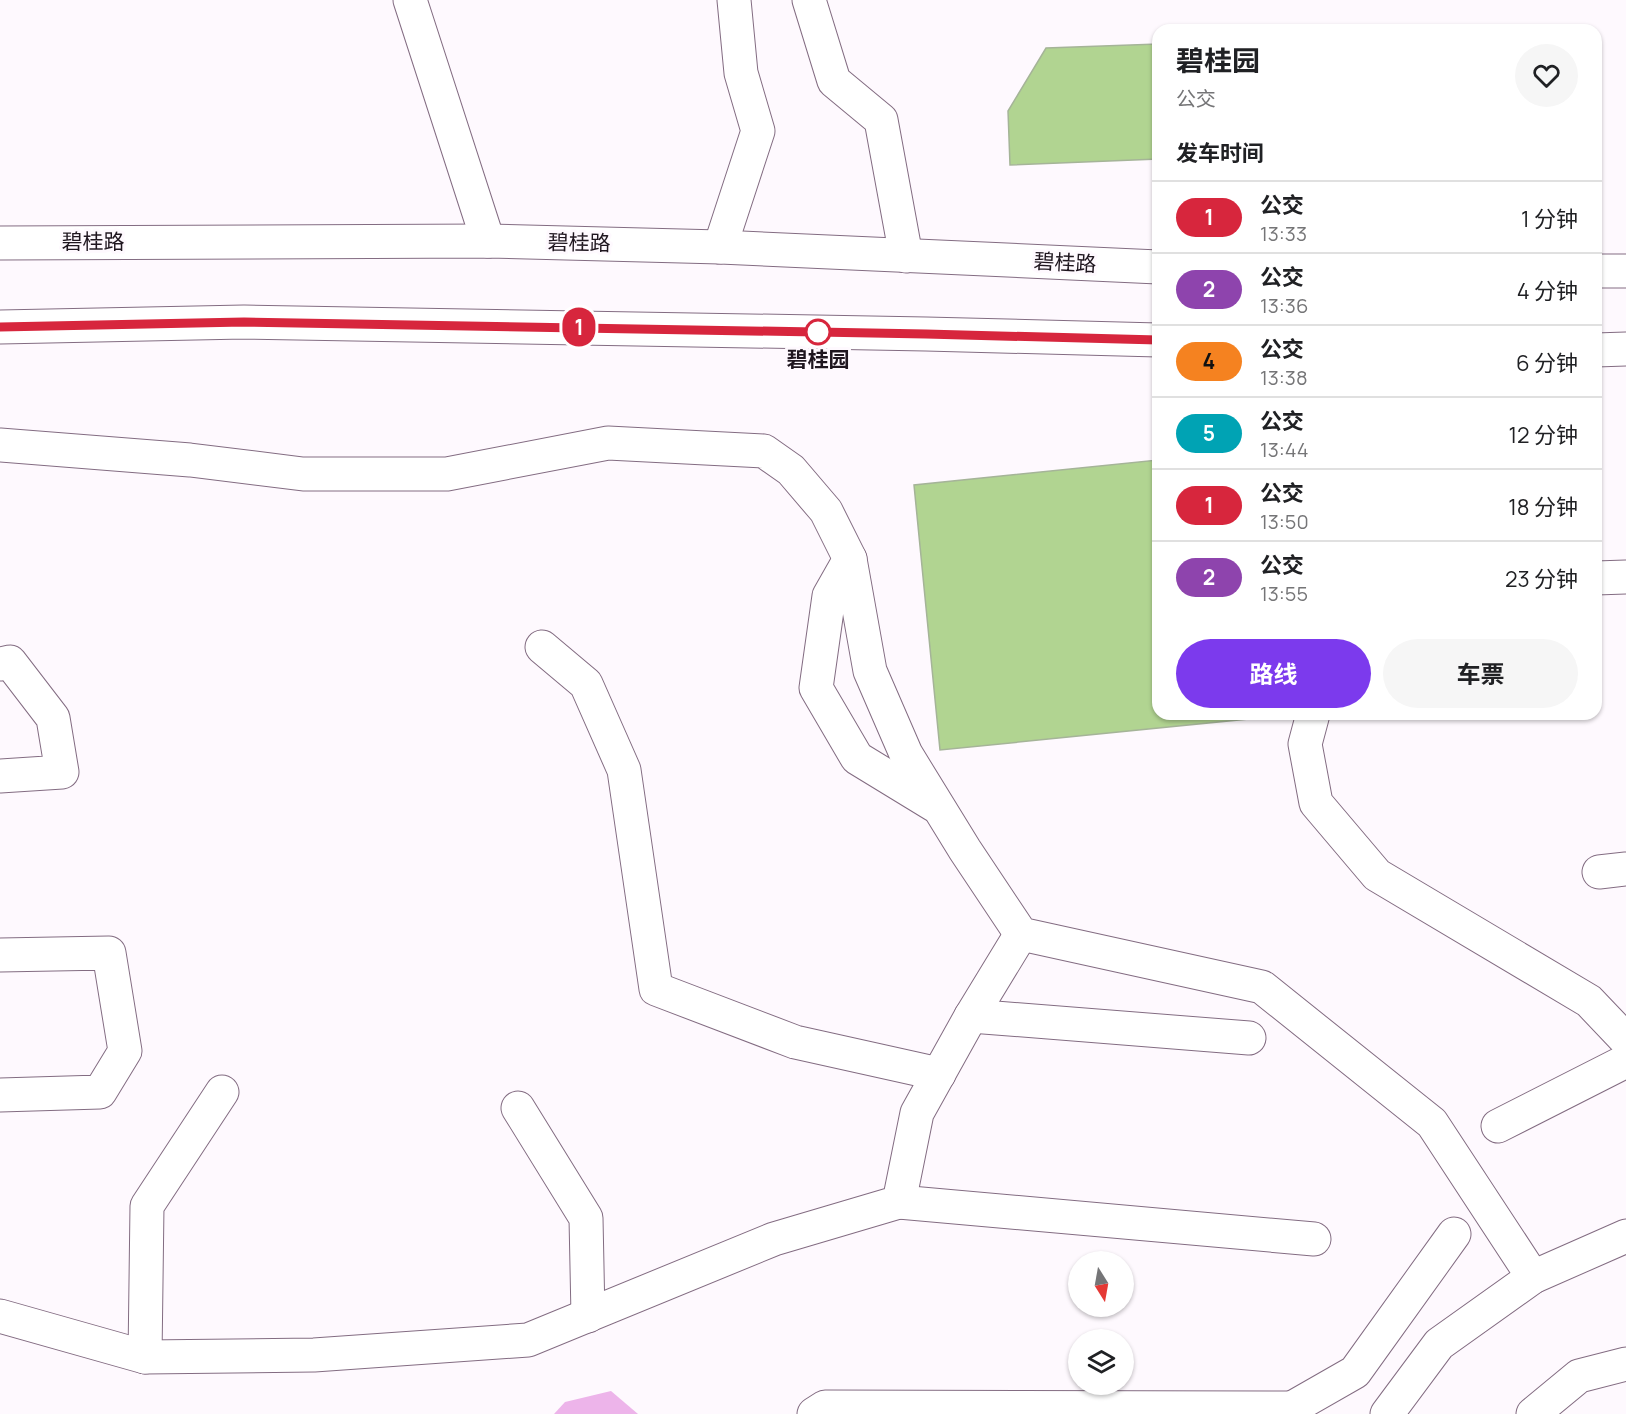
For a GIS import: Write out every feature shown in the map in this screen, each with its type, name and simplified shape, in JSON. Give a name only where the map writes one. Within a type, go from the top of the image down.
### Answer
[{"type":"street","points":[[410,0],[488,241]]},
{"type":"street","points":[[720,247],[758,130],[741,73],[735,0]]},
{"type":"street","points":[[809,0],[834,81],[881,120],[906,256]]},
{"type":"street","name":"碧桂路","points":[[0,243],[488,241],[720,247],[1152,267]]},
{"type":"street","points":[[1602,271],[1626,271]]},
{"type":"street","points":[[0,327],[244,322],[914,333],[1152,340]]},
{"type":"street","points":[[1602,350],[1626,350]]},
{"type":"street","points":[[0,445],[190,460],[303,474],[447,474],[608,443],[764,451],[791,470],[826,511],[850,559],[870,671],[906,754],[1021,934],[1262,987],[1432,1123],[1533,1277]]},
{"type":"street","points":[[850,559],[829,596],[816,688],[857,758],[940,809]]},
{"type":"street","points":[[1602,578],[1626,577]]},
{"type":"street","points":[[542,647],[586,684],[624,770],[656,989],[795,1042],[939,1074]]},
{"type":"street","points":[[0,664],[10,662],[53,718],[62,772],[0,776]]},
{"type":"street","points":[[1311,720],[1305,744],[1316,803],[1377,875],[1589,1001],[1626,1040]]},
{"type":"street","points":[[899,1202],[917,1113],[1021,934]]},
{"type":"street","points":[[0,955],[109,953],[125,1051],[100,1092],[0,1095]]},
{"type":"street","points":[[972,1016],[1249,1038]]},
{"type":"street","points":[[1498,1126],[1626,1061]]},
{"type":"street","points":[[145,1357],[147,1206],[222,1092]]},
{"type":"street","points":[[518,1108],[586,1218],[588,1316]]},
{"type":"street","points":[[0,1316],[145,1357],[314,1355],[528,1340],[774,1239],[899,1202],[1314,1239]]},
{"type":"street","points":[[814,1414],[825,1407],[1290,1411],[1355,1372],[1454,1234]]},
{"type":"street","points":[[1387,1414],[1439,1344],[1533,1277],[1626,1236]]},
{"type":"street","points":[[1533,1414],[1579,1376],[1626,1364]]},
{"type":"shaded area","points":[[611,1391],[638,1414],[554,1414],[565,1402]]},
{"type":"building","points":[[1152,44],[1152,159],[1010,165],[1008,111],[1046,48]]},
{"type":"building","points":[[1152,461],[1152,720],[1238,720],[940,750],[914,485]]},
{"type":"bus line","name":"1","points":[[0,327],[244,322],[1152,340]]},
{"type":"place","name":"碧桂园","points":[[818,332]]}]
